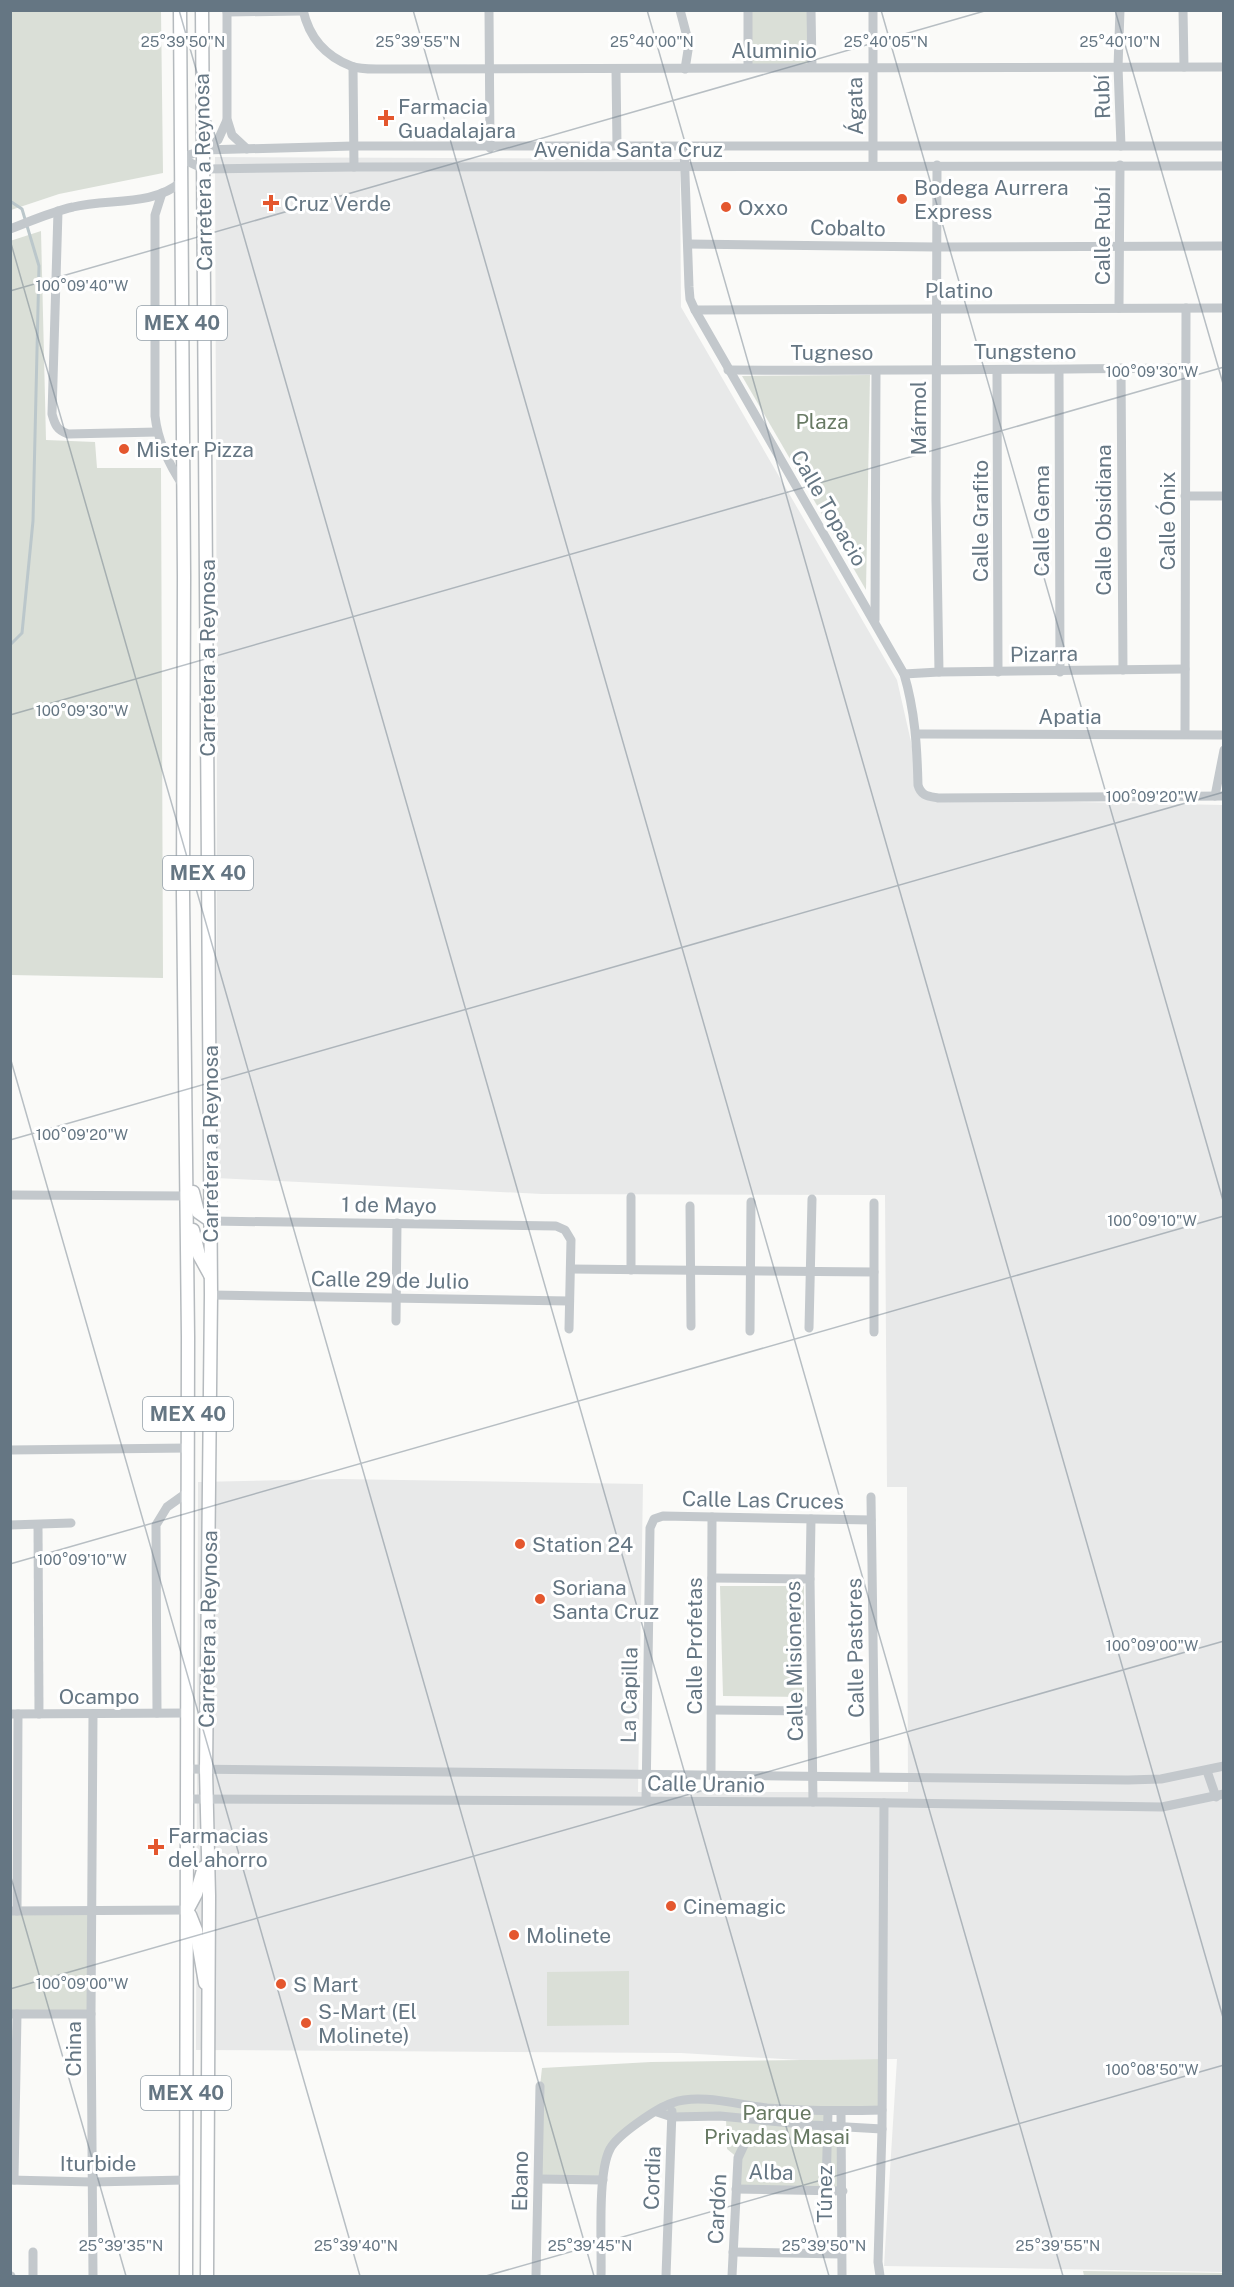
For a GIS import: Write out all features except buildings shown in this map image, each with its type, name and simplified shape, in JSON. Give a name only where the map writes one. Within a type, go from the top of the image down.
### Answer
[{"type":"main road","name":"Carretera a Reynosa","points":[[180,10],[184,487],[183,894],[188,1336],[186,2277]]},
{"type":"main road","name":"Carretera a Reynosa","points":[[201,10],[204,150],[211,1221],[206,1770],[210,1995],[207,2277]]},
{"type":"main road","points":[[184,665],[207,666]]},
{"type":"main road","points":[[187,1147],[195,1206],[201,1216],[211,1221]]},
{"type":"main road","points":[[187,1215],[191,1221],[199,1255],[210,1276]]},
{"type":"main road","points":[[188,1336],[194,1313],[201,1312],[211,1320]]},
{"type":"main road","points":[[186,1583],[193,1621],[197,1629],[208,1638]]},
{"type":"main road","points":[[207,1849],[196,1894],[187,1910],[196,1930],[201,1970],[210,1995]]},
{"type":"street","points":[[489,10],[490,148]]},
{"type":"street","points":[[680,10],[689,44],[685,69]]},
{"type":"street","points":[[748,10],[748,67]]},
{"type":"street","points":[[811,10],[812,67]]},
{"type":"street","name":"Ágata","points":[[873,10],[873,165]]},
{"type":"street","name":"Rubí","points":[[1120,10],[1118,67],[1122,146]]},
{"type":"street","points":[[1184,10],[1184,67]]},
{"type":"street","points":[[247,149],[232,135],[227,119],[227,11],[303,11],[314,39],[335,58],[352,67],[354,166]]},
{"type":"street","name":"Aluminio","points":[[352,67],[616,70],[748,67],[1224,67]]},
{"type":"street","points":[[616,70],[617,146]]},
{"type":"street","points":[[204,150],[218,140],[227,119]]},
{"type":"street","name":"Avenida Santa Cruz","points":[[180,158],[204,150],[353,146],[490,148],[1224,146]]},
{"type":"street","name":"Calle Topacio","points":[[684,147],[690,299],[728,370],[904,674],[912,701],[918,785],[924,795],[938,798],[1220,796]]},
{"type":"street","name":"Avenida Santa Cruz","points":[[180,158],[204,169],[354,166],[685,168],[873,165],[1224,165]]},
{"type":"street","name":"Mármol","points":[[937,165],[936,500],[939,672]]},
{"type":"street","name":"Calle Rubí","points":[[1119,308],[1120,165]]},
{"type":"street","points":[[11,229],[75,207],[137,199],[162,193],[181,182]]},
{"type":"street","points":[[162,193],[154,215],[157,432],[172,470],[184,487]]},
{"type":"street","points":[[137,199],[154,215]]},
{"type":"street","points":[[58,212],[52,414],[54,425],[60,431],[68,434],[157,432]]},
{"type":"street","name":"Cobalto","points":[[688,244],[936,247],[1224,246]]},
{"type":"street","name":"Calle Ónix","points":[[1185,734],[1186,308]]},
{"type":"street","name":"Platino","points":[[695,310],[1224,308]]},
{"type":"street","name":"Calle Obsidiana","points":[[1121,368],[1123,670]]},
{"type":"street","name":"Tungsteno","points":[[937,369],[1185,368]]},
{"type":"street","name":"Tugneso","points":[[728,370],[937,369]]},
{"type":"street","name":"Calle Grafito","points":[[998,370],[998,672]]},
{"type":"street","name":"Calle Gema","points":[[1059,370],[1060,672]]},
{"type":"street","points":[[875,622],[876,371]]},
{"type":"street","points":[[1185,496],[1224,496]]},
{"type":"street","name":"Pizarra","points":[[904,674],[1185,669]]},
{"type":"street","name":"Apatia","points":[[916,734],[1224,735]]},
{"type":"street","points":[[1220,796],[1224,750]]},
{"type":"street","points":[[10,1195],[187,1196]]},
{"type":"street","points":[[631,1197],[632,1270]]},
{"type":"street","points":[[808,1328],[812,1199]]},
{"type":"street","points":[[750,1331],[751,1202]]},
{"type":"street","points":[[874,1203],[874,1332]]},
{"type":"street","points":[[690,1206],[691,1326]]},
{"type":"street","name":"1 de Mayo","points":[[211,1221],[556,1226],[565,1230],[571,1240],[571,1269]]},
{"type":"street","points":[[396,1321],[397,1223]]},
{"type":"street","points":[[569,1329],[571,1269],[690,1272],[874,1272]]},
{"type":"street","name":"Calle 29 de Julio","points":[[211,1295],[569,1301]]},
{"type":"street","points":[[10,1450],[188,1448]]},
{"type":"street","points":[[157,1713],[156,1525],[167,1507],[188,1492]]},
{"type":"street","name":"Calle Pastores","points":[[871,1497],[875,1776]]},
{"type":"street","name":"Calle Las Cruces","points":[[654,1519],[663,1516],[871,1520]]},
{"type":"street","name":"Calle Profetas","points":[[711,1775],[712,1517]]},
{"type":"street","name":"La Capilla","points":[[646,1801],[650,1528],[654,1519]]},
{"type":"street","name":"Calle Misioneros","points":[[812,1519],[810,1579],[813,1802]]},
{"type":"street","points":[[10,1525],[71,1523]]},
{"type":"street","points":[[38,1525],[39,1714]]},
{"type":"street","points":[[711,1578],[810,1579]]},
{"type":"street","points":[[713,1710],[811,1711]]},
{"type":"street","name":"Ocampo","points":[[14,1714],[187,1713]]},
{"type":"street","points":[[14,1714],[14,1911],[187,1910]]},
{"type":"street","name":"China","points":[[93,1714],[91,2014],[93,2277]]},
{"type":"street","name":"Calle Uranio","points":[[188,1769],[1128,1780],[1161,1779],[1224,1766]]},
{"type":"street","points":[[1207,1771],[1220,1796]]},
{"type":"street","name":"Calle Uranio","points":[[188,1798],[1162,1807],[1220,1796]]},
{"type":"street","points":[[880,2277],[878,2262],[882,2129],[884,1803]]},
{"type":"street","points":[[12,2180],[14,2014],[91,2014]]},
{"type":"street","name":"Ebano","points":[[536,2277],[540,2086]]},
{"type":"street","points":[[601,2277],[603,2180],[610,2148],[624,2133],[672,2103],[706,2100],[766,2108],[828,2111],[882,2110]]},
{"type":"street","points":[[726,2102],[726,2117]]},
{"type":"street","name":"Cordia","points":[[666,2277],[672,2103]]},
{"type":"street","name":"Túnez","points":[[826,2191],[828,2111]]},
{"type":"street","name":"Túnez","points":[[841,2111],[842,2277]]},
{"type":"street","points":[[657,2112],[672,2117],[726,2117],[882,2129]]},
{"type":"street","name":"Cardón","points":[[732,2277],[738,2158],[744,2145]]},
{"type":"street","points":[[539,2179],[603,2180]]},
{"type":"street","name":"Iturbide","points":[[12,2180],[92,2182],[185,2180]]},
{"type":"street","name":"Alba","points":[[736,2189],[843,2191]]},
{"type":"street","points":[[33,2252],[33,2277]]},
{"type":"street","points":[[733,2252],[841,2254]]},
{"type":"shaded area","points":[[215,157],[680,159],[681,307],[897,680],[924,799],[1223,805],[1223,2272],[884,2266],[897,2059],[800,2060],[681,2053],[196,2050],[198,1482],[340,1479],[643,1484],[638,1792],[908,1792],[907,1487],[887,1487],[885,1195],[542,1194],[216,1178]]},
{"type":"green space","points":[[10,11],[161,11],[163,173],[59,194],[11,210]]},
{"type":"green space","points":[[748,11],[811,11],[812,67],[748,67]]},
{"type":"green space","points":[[41,231],[46,440],[95,442],[97,468],[161,468],[163,978],[11,975],[10,241]]},
{"type":"green space","name":"Plaza","points":[[870,375],[866,590],[742,376]]},
{"type":"green space","points":[[720,1586],[804,1586],[804,1697],[723,1696]]},
{"type":"green space","points":[[92,1910],[91,2014],[11,2014],[10,1911]]},
{"type":"green space","points":[[629,1971],[629,2025],[547,2026],[547,1972]]},
{"type":"green space","name":"Parque Privadas Masai","points":[[883,2059],[882,2110],[828,2111],[828,2126],[842,2126],[843,2191],[736,2189],[738,2158],[727,2149],[726,2117],[657,2112],[610,2148],[603,2180],[539,2179],[542,2068],[651,2062]]},
{"type":"green space","points":[[1083,2271],[1223,2273],[1224,2276],[1084,2276]]},
{"type":"waterway","points":[[10,201],[22,209],[39,266],[33,521],[22,633],[10,645]]},
{"type":"place","name":"Farmacia Guadalajara","points":[[386,118]]},
{"type":"place","name":"Bodega Aurrera Express","points":[[902,199]]},
{"type":"place","name":"Cruz Verde","points":[[271,203]]},
{"type":"place","name":"Oxxo","points":[[726,207]]},
{"type":"place","name":"Mister Pizza","points":[[124,449]]},
{"type":"place","name":"Station 24","points":[[520,1544]]},
{"type":"place","name":"Soriana Santa Cruz","points":[[540,1599]]},
{"type":"place","name":"Farmacias del ahorro","points":[[156,1847]]},
{"type":"place","name":"Cinemagic","points":[[671,1906]]},
{"type":"place","name":"Molinete","points":[[514,1935]]},
{"type":"place","name":"S Mart","points":[[281,1984]]},
{"type":"place","name":"S-Mart (El Molinete)","points":[[306,2023]]}]
